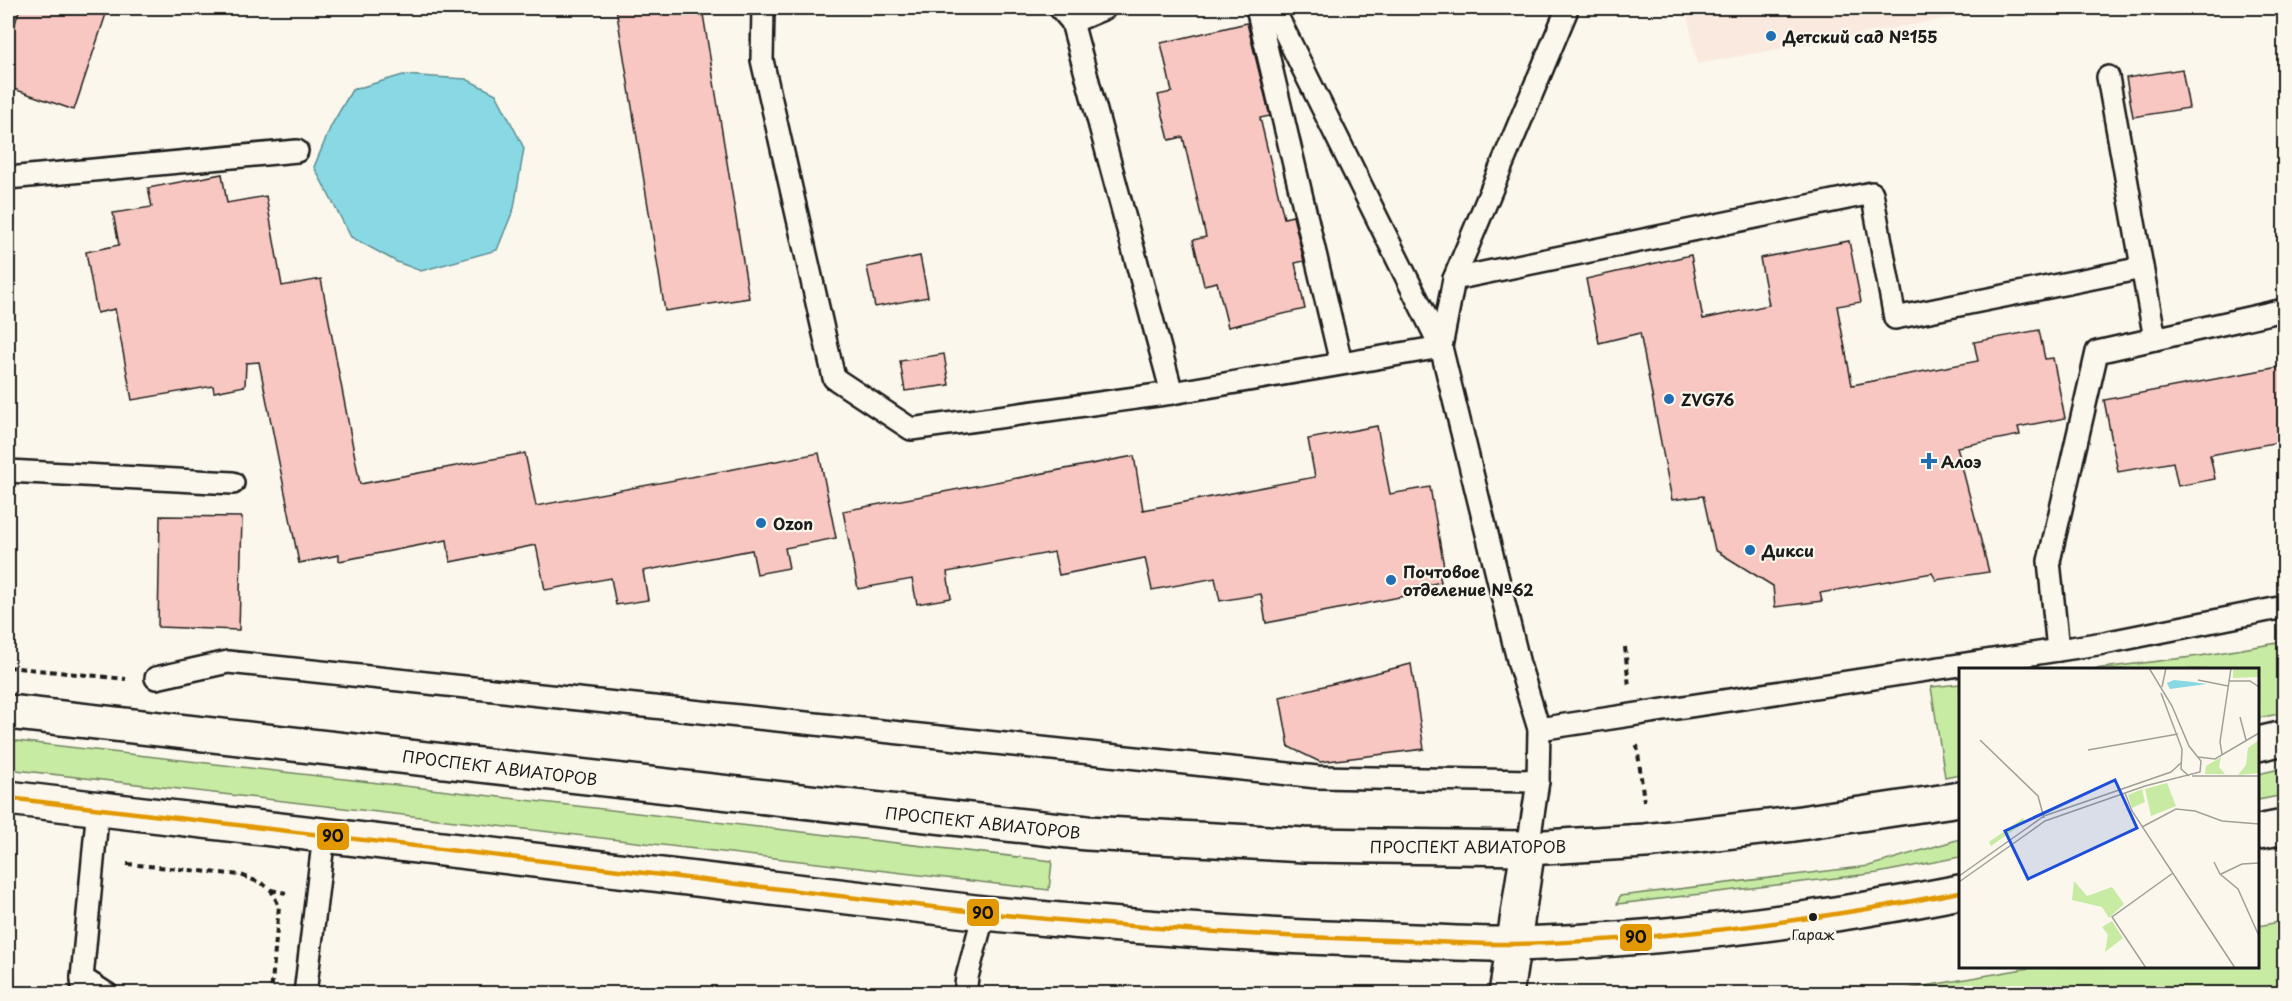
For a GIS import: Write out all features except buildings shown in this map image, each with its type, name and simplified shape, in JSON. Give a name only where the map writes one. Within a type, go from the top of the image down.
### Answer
[{"type":"main road","name":"ПРОСПЕКТ АВИАТОРОВ","points":[[8,712],[1087,834],[1305,845],[1528,848],[1645,841],[1805,822],[1959,799]]},
{"type":"main road","points":[[2259,744],[2284,738]]},
{"type":"main road","points":[[8,798],[984,913],[1131,927],[1306,938],[1514,944],[1652,936],[1777,924],[1959,892]]},
{"type":"main road","points":[[2259,832],[2284,827]]},
{"type":"main road","points":[[1506,993],[1528,848]]},
{"type":"lane","points":[[762,8],[762,60],[834,378],[910,429],[1172,393],[1441,347]]},
{"type":"lane","points":[[1105,8],[1066,15],[1172,393]]},
{"type":"lane","points":[[1257,8],[1341,363]]},
{"type":"lane","points":[[1273,8],[1441,347],[1519,664],[1539,729],[1538,781],[1528,848]]},
{"type":"lane","points":[[1441,347],[1454,279],[1566,8]]},
{"type":"lane","points":[[2108,77],[2155,339]]},
{"type":"lane","points":[[8,178],[297,151]]},
{"type":"lane","points":[[1454,279],[1872,193],[1895,318],[2142,268]]},
{"type":"lane","points":[[2058,650],[2049,561],[2097,352],[2284,310]]},
{"type":"lane","points":[[8,471],[233,483]]},
{"type":"lane","points":[[1539,729],[2104,643],[2284,607]]},
{"type":"lane","points":[[156,678],[228,662],[1317,777],[1538,781]]},
{"type":"lane","points":[[98,807],[83,986],[107,993]]},
{"type":"lane","points":[[305,993],[324,835]]},
{"type":"lane","points":[[965,993],[984,913]]},
{"type":"path","points":[[128,864],[242,875],[264,884],[271,890],[279,906],[271,993]]},
{"type":"shaded area","name":"Детский сад №155","points":[[1686,8],[2004,8],[1697,64]]},
{"type":"green space","points":[[2284,642],[2284,713],[2259,718],[2259,668],[2102,668],[2200,656]]},
{"type":"green space","points":[[1959,684],[1959,774],[1945,777],[1931,687]]},
{"type":"green space","points":[[8,740],[1052,861],[1049,890],[8,769]]},
{"type":"green space","points":[[2284,768],[2284,795],[2259,800],[2259,774]]},
{"type":"green space","points":[[1959,839],[1959,857],[1878,873],[1617,904],[1620,896],[1869,866]]},
{"type":"green space","points":[[2284,921],[2284,993],[1885,993],[2029,968],[2259,968],[2259,926]]},
{"type":"water","points":[[403,75],[466,79],[496,94],[524,148],[514,208],[497,250],[421,271],[397,262],[351,237],[314,167],[331,126],[352,90]]},
{"type":"transit line","name":"90","points":[[8,798],[984,913],[1286,936],[1499,944],[1571,942],[1683,933],[1795,920],[1959,892]]},
{"type":"place","name":"Детский сад №155","points":[[1771,36]]},
{"type":"place","name":"ZVG76","points":[[1669,399]]},
{"type":"place","name":"Алоэ","points":[[1929,461]]},
{"type":"place","name":"Ozon","points":[[761,523]]},
{"type":"place","name":"Дикси","points":[[1750,550]]},
{"type":"place","name":"Почтовое отделение №62","points":[[1391,580]]},
{"type":"place","name":"Гараж","points":[[1813,917]]}]
